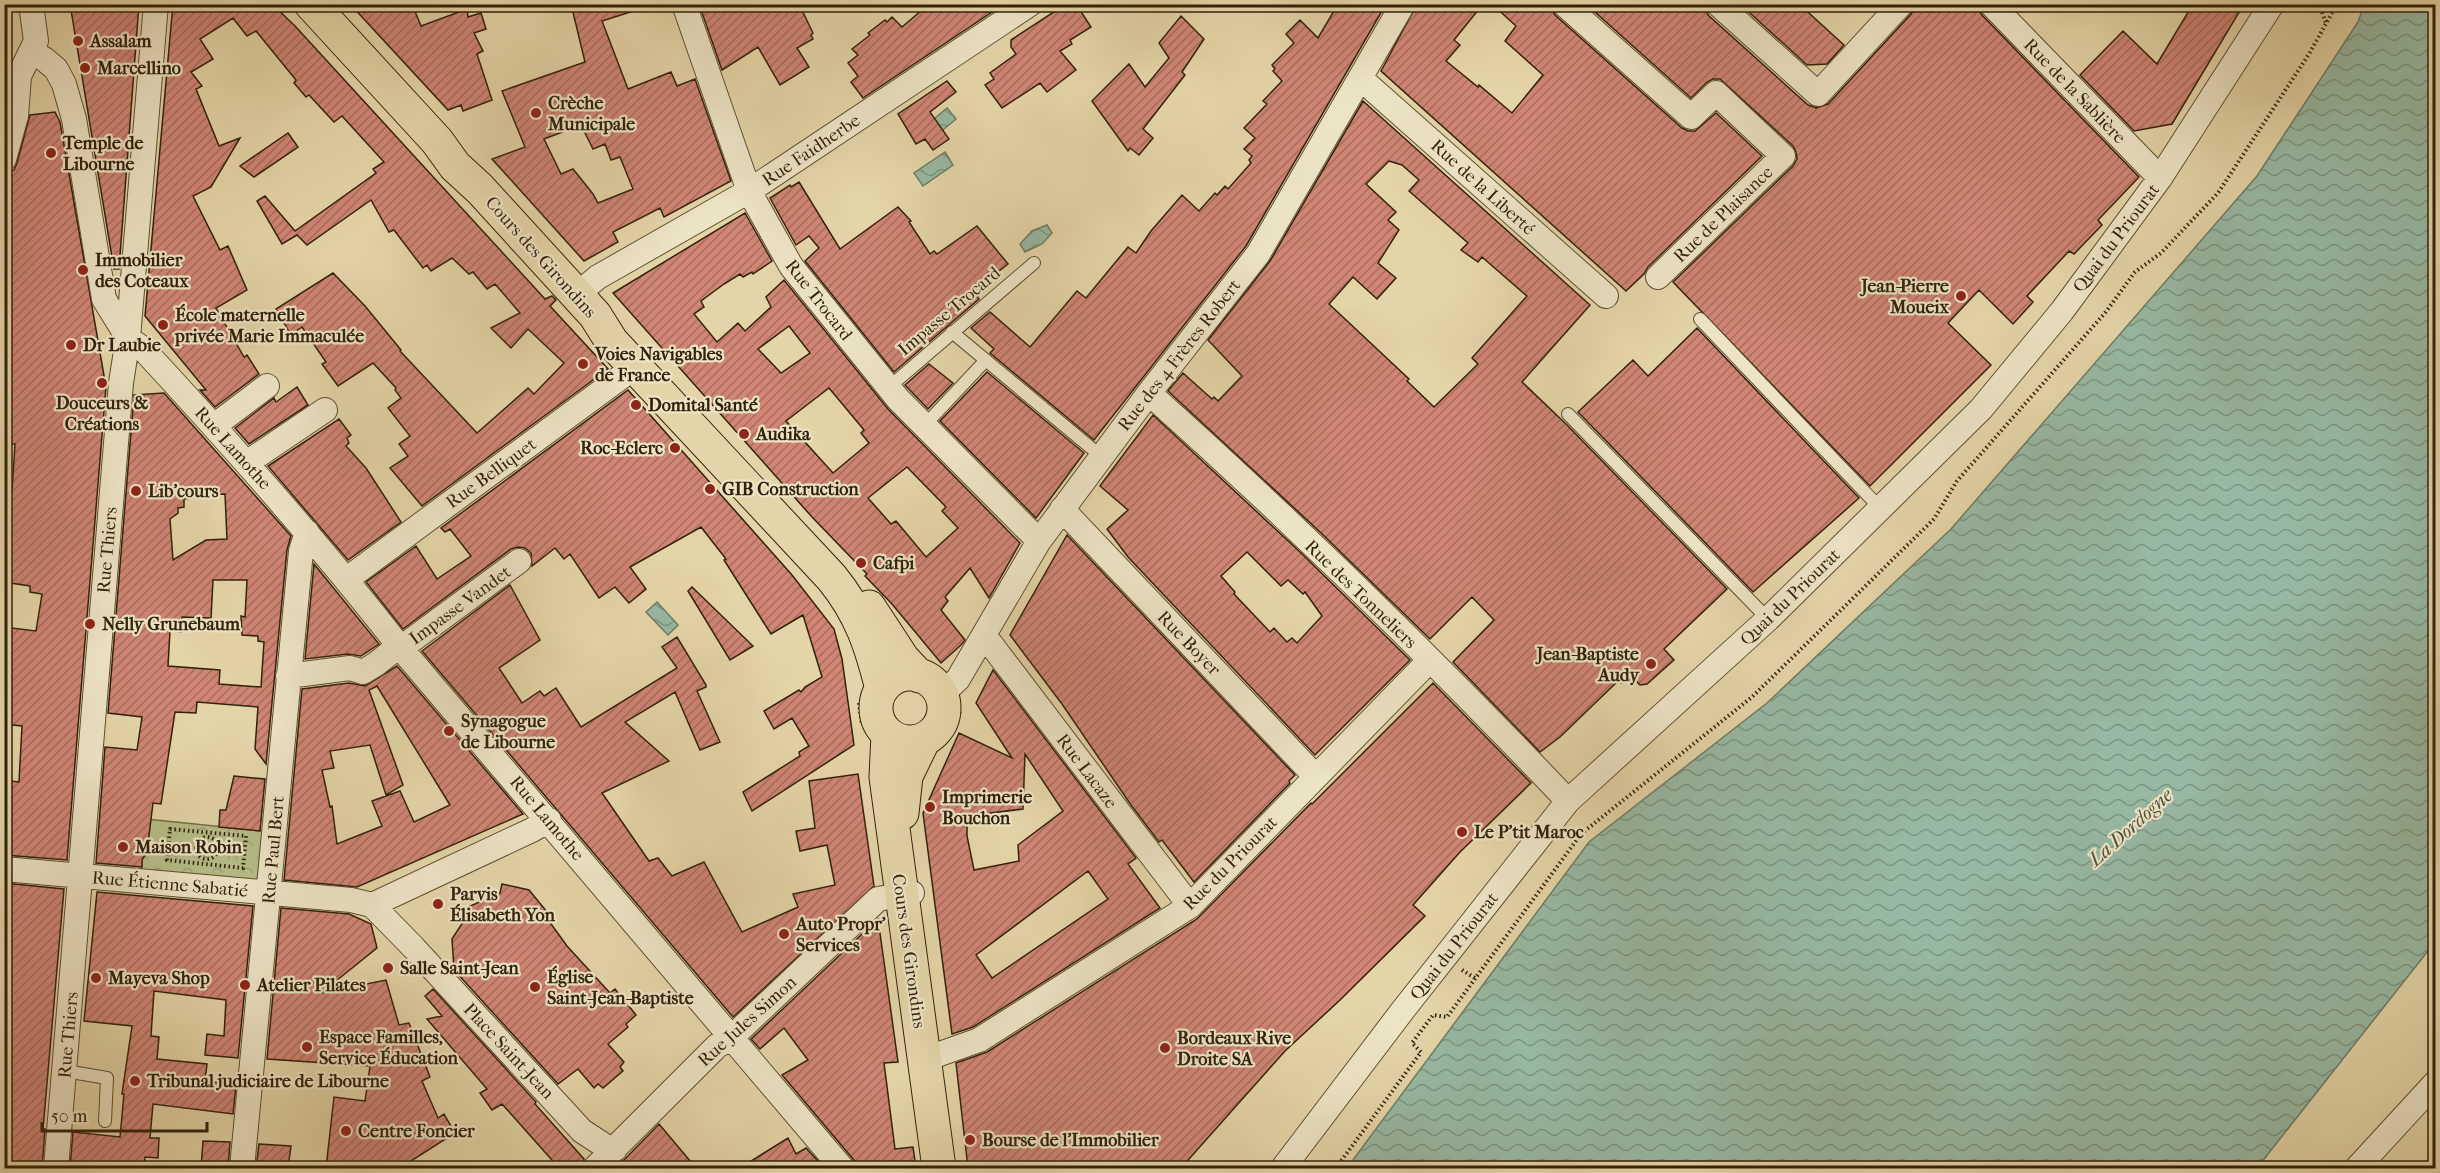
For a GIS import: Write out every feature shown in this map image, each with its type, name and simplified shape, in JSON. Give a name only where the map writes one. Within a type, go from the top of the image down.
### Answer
[{"type":"main road","name":"Cours des Girondins","points":[[311,4],[437,141],[455,166],[480,189],[595,315],[612,342],[845,594],[862,623],[872,648],[870,693],[881,726],[875,731],[886,777],[934,1056],[949,1168]]},
{"type":"main road","name":"Cours des Girondins","points":[[328,4],[627,328],[646,354],[861,596],[903,659],[930,686],[944,712],[937,728],[924,739],[906,776],[902,807],[906,894],[939,1168]]},
{"type":"main road","points":[[870,693],[898,676],[909,674],[930,686]]},
{"type":"main road","points":[[875,731],[905,741],[924,739]]},
{"type":"street","points":[[4,159],[11,110],[19,76],[36,41],[31,4]]},
{"type":"street","name":"Rue Thiers","points":[[56,1168],[120,395],[133,284],[156,4]]},
{"type":"street","name":"Rue Trocard","points":[[684,4],[749,191],[791,266],[888,388],[1039,542]]},
{"type":"street","name":"Rue Faidherbe","points":[[586,286],[749,191],[1030,4]]},
{"type":"street","name":"Rue des 4 Frères Robert","points":[[930,686],[958,679],[1039,542],[1062,509],[1258,254],[1403,4]]},
{"type":"street","name":"Rue de Plaisance","points":[[1564,4],[1691,117],[1716,93],[1783,156],[1659,277]]},
{"type":"street","points":[[1718,4],[1818,94],[1901,4]]},
{"type":"street","name":"Rue de la Sablière","points":[[1991,4],[2160,178]]},
{"type":"street","name":"Quai du Priourat","points":[[1283,1168],[1403,1010],[1568,801],[1768,619],[1981,409],[2062,311],[2160,178],[2272,4]]},
{"type":"street","name":"Rue Lamothe","points":[[32,53],[56,69],[64,84],[74,119],[104,299],[128,338],[143,349],[248,462],[347,579],[400,647],[549,820],[839,1167]]},
{"type":"street","name":"Rue de la Liberté","points":[[1360,78],[1606,296]]},
{"type":"street","points":[[102,289],[113,293],[123,291],[133,284]]},
{"type":"street","name":"Rue Belliquet","points":[[347,579],[636,366]]},
{"type":"street","points":[[214,426],[267,386]]},
{"type":"street","name":"Rue des Tonneliers","points":[[1149,393],[1207,445],[1430,660],[1568,801]]},
{"type":"street","points":[[248,462],[325,410]]},
{"type":"street","name":"Rue Boyer","points":[[1062,509],[1316,777]]},
{"type":"street","name":"Rue Paul Bert","points":[[242,1168],[300,551],[307,532]]},
{"type":"street","name":"Impasse Vandet","points":[[288,676],[350,668],[363,672],[519,561]]},
{"type":"street","name":"Rue Lacaze","points":[[984,635],[1190,906]]},
{"type":"street","name":"Rue du Priourat","points":[[934,1056],[979,1040],[1190,906],[1430,660]]},
{"type":"street","points":[[372,905],[549,820]]},
{"type":"street","name":"Rue Étienne Sabatié","points":[[4,869],[351,900],[372,905]]},
{"type":"street","name":"Rue Jules Simon","points":[[596,1168],[717,1046],[731,1038],[878,899],[906,894]]},
{"type":"street","name":"Place Saint-Jean","points":[[372,905],[582,1131],[605,1146],[615,1149]]},
{"type":"street","points":[[2357,1168],[2436,1082]]},
{"type":"lane","name":"Impasse Trocard","points":[[888,388],[1034,263]]},
{"type":"lane","points":[[1700,319],[1881,509]]},
{"type":"lane","points":[[952,332],[1102,457]]},
{"type":"lane","points":[[924,426],[986,360]]},
{"type":"lane","points":[[1568,414],[1768,619]]},
{"type":"lane","points":[[65,1071],[107,1078],[105,1121]]},
{"type":"path","points":[[2319,4],[2326,24]]},
{"type":"path","points":[[870,693],[875,731]]},
{"type":"path","points":[[1336,1168],[1421,1052],[1413,1043],[1433,1015],[1447,1017],[1581,834],[1627,797]]},
{"type":"path","points":[[209,835],[197,844],[200,856],[206,859],[213,858],[218,853],[215,840],[209,835],[170,829],[167,860],[243,868],[246,836],[209,835]]},
{"type":"green space","points":[[146,819],[264,831],[259,882],[141,871],[143,853],[147,852]]},
{"type":"water","name":"La Dordogne","points":[[2364,5],[2435,5],[2435,942],[2257,1168],[1347,1168],[1589,842],[1767,703],[1951,529],[2257,176],[2358,22]]},
{"type":"water","points":[[947,108],[956,119],[931,140],[922,129]]},
{"type":"water","points":[[945,152],[953,165],[923,186],[914,173]]},
{"type":"water","points":[[1047,225],[1052,233],[1042,244],[1025,252],[1020,244],[1032,231]]},
{"type":"water","points":[[657,602],[678,625],[668,635],[646,612]]},
{"type":"building","points":[[70,4],[139,4],[119,269],[114,269]]},
{"type":"building","points":[[173,4],[272,4],[295,26],[545,299],[552,296],[556,300],[550,306],[608,369],[422,506],[390,468],[408,456],[399,444],[410,436],[388,408],[401,398],[396,388],[373,363],[338,386],[322,364],[326,362],[302,327],[291,335],[276,309],[333,273],[365,306],[400,351],[477,433],[528,388],[534,394],[564,363],[528,329],[511,348],[491,328],[520,313],[495,284],[487,289],[473,272],[469,274],[452,258],[431,271],[427,265],[423,268],[394,230],[389,232],[371,200],[307,245],[297,235],[282,244],[257,201],[265,196],[295,231],[376,173],[373,169],[384,162],[342,116],[334,122],[309,95],[306,97],[294,83],[296,80],[256,31],[247,36],[233,18],[200,39],[213,59],[191,72],[202,86],[196,89],[219,146],[240,138],[211,187],[193,196],[220,250],[228,246],[247,290],[216,308],[244,357],[247,355],[259,374],[215,407],[200,390],[206,390],[145,316]]},
{"type":"building","points":[[350,4],[412,4],[421,26],[467,9],[468,17],[481,13],[486,29],[474,33],[483,51],[477,54],[492,100],[463,111],[461,105],[448,110]]},
{"type":"building","points":[[571,4],[640,4],[640,9],[602,21],[628,89],[671,72],[677,86],[695,79],[731,181],[664,217],[660,208],[613,232],[618,242],[584,261],[492,159],[525,147],[502,91],[585,62]],"holes":[[[581,125],[593,149],[605,144],[611,160],[620,157],[633,189],[598,203],[573,169],[561,174],[544,139]]]},
{"type":"building","points":[[699,4],[799,4],[813,33],[811,35],[813,39],[797,48],[809,67],[780,85],[758,47],[722,70]]},
{"type":"building","points":[[929,4],[1004,4],[863,98],[851,82],[858,76],[848,63],[858,55],[852,49],[885,20],[887,22],[892,17],[902,27]]},
{"type":"building","points":[[1066,4],[1076,4],[1091,27],[1070,40],[1072,44],[1060,51],[1076,70],[1047,92],[1040,83],[1002,108],[985,85],[994,79],[990,73],[1016,54],[1011,47],[1011,40]]},
{"type":"building","points":[[1338,4],[1386,4],[1246,246],[1094,440],[990,353],[994,349],[971,328],[990,312],[1030,347],[1077,291],[1086,298],[1128,247],[1136,253],[1151,231],[1182,195],[1199,211],[1215,193],[1217,195],[1225,186],[1228,189],[1251,163],[1249,160],[1252,156],[1244,149],[1255,138],[1244,128],[1267,104],[1263,101],[1282,81],[1273,71],[1275,69],[1272,65],[1294,43],[1286,34],[1300,20],[1318,38]]},
{"type":"building","points":[[1417,4],[1483,4],[1454,40],[1460,45],[1446,61],[1512,113],[1543,75],[1505,41],[1516,26],[1492,4],[1550,4],[1555,15],[1682,128],[1695,131],[1716,113],[1762,156],[1626,291],[1381,71]]},
{"type":"building","points":[[1586,4],[1704,4],[1708,15],[1808,105],[1816,108],[1828,104],[1911,14],[1916,4],[1977,4],[1981,14],[2139,177],[2098,220],[2102,225],[2074,254],[2069,251],[2027,296],[2033,302],[2013,324],[1979,290],[1948,323],[1991,365],[1870,486],[1673,282],[1793,166],[1797,159],[1793,146],[1720,79],[1707,82],[1691,98]]},
{"type":"building","points":[[1740,4],[1799,4],[1844,45],[1827,64],[1807,65]]},
{"type":"building","points":[[2193,4],[2244,4],[2172,124],[2134,131],[2080,75],[2123,31],[2157,64]]},
{"type":"building","points":[[1181,16],[1204,39],[1182,72],[1185,75],[1143,129],[1153,138],[1139,155],[1130,148],[1128,151],[1092,101],[1129,64],[1145,87],[1169,58],[1159,43]]},
{"type":"building","points":[[947,81],[956,92],[930,112],[949,139],[933,150],[925,139],[916,144],[898,114]]},
{"type":"building","points":[[1363,101],[1590,305],[1522,382],[1727,589],[1664,649],[1674,660],[1647,684],[1640,685],[1630,675],[1621,683],[1618,681],[1560,737],[1540,752],[1453,662],[1494,620],[1472,597],[1430,639],[1320,532],[1168,391],[1183,373],[1212,399],[1214,397],[1218,401],[1242,376],[1208,340],[1270,261]],"holes":[[[1389,161],[1402,165],[1419,180],[1409,191],[1468,243],[1461,250],[1478,262],[1482,257],[1527,296],[1472,358],[1478,364],[1434,407],[1407,381],[1409,379],[1329,304],[1353,277],[1377,299],[1396,278],[1378,263],[1399,230],[1388,220],[1396,212],[1366,184]]]},
{"type":"building","points":[[55,112],[60,122],[106,387],[67,860],[4,855],[4,814],[7,814],[11,781],[19,782],[22,726],[4,724],[4,627],[36,631],[42,594],[30,592],[30,586],[4,582],[4,511],[9,490],[12,491],[15,444],[4,444],[4,226],[11,205],[4,194],[4,173],[14,170],[30,115]]},
{"type":"building","points":[[288,133],[298,147],[254,177],[240,166]]},
{"type":"building","points":[[799,182],[840,249],[898,207],[911,221],[909,222],[930,254],[934,251],[937,254],[977,226],[1008,264],[974,291],[979,299],[894,372],[805,261],[819,248],[809,236],[796,245],[770,198]]},
{"type":"building","points":[[745,213],[772,261],[753,274],[752,272],[743,277],[740,274],[701,301],[704,307],[694,314],[717,342],[738,323],[745,331],[771,307],[766,297],[784,280],[888,409],[1020,543],[989,598],[970,568],[945,597],[948,601],[941,610],[965,640],[961,645],[941,663],[892,604],[865,576],[867,574],[812,517],[613,293]],"holes":[[[789,326],[810,353],[781,373],[758,349]],[[829,388],[864,430],[861,433],[869,443],[833,473],[786,421]],[[907,467],[946,507],[942,511],[958,528],[926,557],[896,521],[891,524],[868,498]]]},
{"type":"building","points":[[1697,328],[1859,498],[1753,592],[1578,412],[1633,360],[1648,376]]},
{"type":"building","points":[[929,364],[953,383],[928,409],[905,385]]},
{"type":"building","points":[[987,372],[1084,453],[1036,518],[940,421]]},
{"type":"building","points":[[297,387],[308,405],[249,444],[235,428],[274,398],[276,402]]},
{"type":"building","points":[[628,390],[792,575],[834,629],[842,659],[854,745],[752,811],[743,792],[800,756],[799,752],[809,746],[792,718],[774,729],[764,711],[799,690],[801,692],[822,677],[803,615],[771,634],[724,560],[726,559],[701,527],[630,567],[646,589],[629,603],[615,587],[599,598],[570,554],[564,559],[555,548],[532,566],[531,553],[525,548],[511,549],[403,629],[366,582],[416,546],[437,579],[471,556],[450,529],[445,532],[441,528]]},
{"type":"building","points":[[164,393],[291,536],[287,550],[266,764],[255,749],[258,707],[197,702],[196,713],[175,712],[161,804],[153,803],[147,852],[142,860],[142,867],[96,863],[105,747],[137,750],[142,717],[108,713],[134,395]],"holes":[[[225,494],[227,539],[206,540],[173,560],[170,519],[178,513],[178,508],[184,507],[184,499],[192,498],[192,495]],[[213,580],[247,580],[245,617],[241,616],[242,635],[258,636],[258,641],[264,642],[261,687],[219,684],[220,670],[168,666],[170,631],[181,632],[182,617],[211,618]]]},
{"type":"building","points":[[1153,415],[1300,552],[1410,660],[1315,755],[1128,557],[1107,529],[1128,510],[1100,486]],"holes":[[[1247,552],[1281,586],[1288,580],[1303,594],[1305,592],[1322,616],[1297,643],[1292,638],[1287,642],[1274,628],[1270,632],[1234,594],[1235,592],[1221,576]]]},
{"type":"building","points":[[339,419],[351,435],[347,438],[349,443],[346,446],[366,468],[401,522],[348,560],[268,466]]},
{"type":"building","points":[[1067,535],[1295,775],[1289,781],[1290,783],[1194,882],[1162,840],[1159,842],[1131,805],[1062,704],[1010,635]]},
{"type":"building","points":[[314,564],[379,644],[361,656],[348,654],[305,659]]},
{"type":"building","points":[[510,585],[540,640],[499,668],[522,703],[540,691],[544,696],[556,688],[581,727],[677,668],[662,647],[677,637],[706,685],[697,691],[720,742],[700,750],[675,692],[625,722],[669,761],[602,793],[649,861],[658,858],[672,876],[704,862],[742,932],[798,907],[793,894],[835,885],[827,845],[800,851],[796,831],[815,828],[809,781],[858,774],[874,886],[733,1017],[422,651]]},
{"type":"building","points":[[692,587],[753,646],[730,660],[688,591]]},
{"type":"building","points":[[397,666],[523,814],[357,887],[284,880],[302,689],[349,683],[365,686]],"holes":[[[377,686],[450,805],[414,822],[400,791],[372,801],[382,826],[337,844],[332,806],[330,807],[322,770],[334,768],[330,751],[370,745],[386,795],[403,785],[369,690]]]},
{"type":"building","points":[[993,670],[1136,858],[1128,864],[1160,908],[973,1027],[952,1034],[923,813],[959,733],[1012,758],[976,703]],"holes":[[[1025,754],[1063,811],[1018,845],[1019,861],[974,870],[967,836],[967,816],[1023,809]],[[1088,871],[1108,899],[992,978],[976,955]]]},
{"type":"building","points":[[1433,683],[1531,783],[1460,852],[1413,905],[1425,916],[1285,1051],[1181,1168],[968,1168],[956,1063],[987,1052],[1197,919]]},
{"type":"building","points":[[234,776],[265,779],[260,831],[219,827],[220,810],[226,810]]},
{"type":"building","points":[[4,883],[64,889],[43,1129],[45,1129],[42,1168],[4,1168],[4,1020],[9,978],[4,977]]},
{"type":"building","name":"Église Saint-Jean-Baptiste","points":[[502,884],[529,890],[548,913],[546,917],[567,946],[610,993],[615,989],[636,1015],[626,1024],[628,1027],[608,1044],[624,1062],[620,1067],[623,1071],[603,1088],[598,1084],[594,1088],[578,1069],[558,1084],[454,970],[452,939],[467,916],[459,911],[500,893]]},
{"type":"building","points":[[97,892],[253,906],[238,1058],[205,1055],[207,1034],[224,1036],[226,1000],[154,991],[151,1036],[159,1037],[157,1059],[207,1064],[205,1081],[236,1085],[233,1114],[153,1104],[150,1138],[159,1138],[158,1158],[145,1157],[144,1168],[70,1168],[73,1132],[120,1137],[124,1094],[122,1094],[132,1026],[84,1021]]},
{"type":"building","points":[[281,908],[349,914],[371,924],[377,948],[321,993],[386,980],[399,1025],[409,1023],[430,1077],[422,1081],[438,1118],[444,1114],[455,1133],[400,1168],[326,1168],[334,1097],[365,1101],[370,1066],[267,1059]]},
{"type":"building","points":[[878,919],[898,1062],[884,1063],[895,1149],[913,1147],[916,1168],[858,1168],[853,1159],[782,1075],[808,1060],[784,1028],[760,1049],[751,1039]]},
{"type":"building","points":[[433,989],[536,1102],[535,1104],[584,1159],[581,1168],[559,1168],[502,1104],[492,1110],[480,1093],[487,1089],[427,1019],[442,1016],[425,996]]},
{"type":"building","points":[[659,1124],[696,1168],[615,1168],[625,1159]]},
{"type":"building","points":[[788,1138],[796,1154],[806,1148],[818,1161],[810,1168],[740,1168]]},
{"type":"building","points":[[203,1141],[230,1142],[228,1168],[201,1168]]},
{"type":"building","points":[[259,1144],[291,1146],[288,1168],[256,1168]]},
{"type":"place","name":"Assalam","points":[[78,41]]},
{"type":"place","name":"Marcellino","points":[[85,68]]},
{"type":"place","name":"Crèche Municipale","points":[[536,113]]},
{"type":"place","name":"Temple de Libourne","points":[[51,153]]},
{"type":"place","name":"Immobilier des Coteaux","points":[[83,270]]},
{"type":"place","name":"Jean-Pierre Moueix","points":[[1961,296]]},
{"type":"place","name":"École maternelle privée Marie Immaculée","points":[[163,325]]},
{"type":"place","name":"Dr Laubie","points":[[71,345]]},
{"type":"place","name":"Voies Navigables de France","points":[[583,364]]},
{"type":"place","name":"Douceurs & Créations","points":[[102,383]]},
{"type":"place","name":"Domital Santé","points":[[636,405]]},
{"type":"place","name":"Audika","points":[[744,434]]},
{"type":"place","name":"Roc-Eclerc","points":[[675,448]]},
{"type":"place","name":"GIB Construction","points":[[710,489]]},
{"type":"place","name":"Lib'cours","points":[[136,491]]},
{"type":"place","name":"Cafpi","points":[[861,563]]},
{"type":"place","name":"Nelly Grunebaum","points":[[90,624]]},
{"type":"place","name":"Jean-Baptiste Audy","points":[[1651,664]]},
{"type":"place","name":"Synagogue de Libourne","points":[[449,731]]},
{"type":"place","name":"Imprimerie Bouchon","points":[[930,807]]},
{"type":"place","name":"Le P'tit Maroc","points":[[1462,832]]},
{"type":"place","name":"Maison Robin","points":[[123,847]]},
{"type":"place","name":"Parvis Élisabeth Yon","points":[[438,904]]},
{"type":"place","name":"Auto Propr' Services","points":[[784,934]]},
{"type":"place","name":"Salle Saint-Jean","points":[[388,968]]},
{"type":"place","name":"Mayeva Shop","points":[[96,978]]},
{"type":"place","name":"Atelier Pilates","points":[[245,985]]},
{"type":"place","name":"Église Saint-Jean-Baptiste","points":[[535,987]]},
{"type":"place","name":"Espace Familles, Service Éducation","points":[[307,1047]]},
{"type":"place","name":"Bordeaux Rive Droite SA","points":[[1165,1048]]},
{"type":"place","name":"Tribunal judiciaire de Libourne","points":[[135,1081]]},
{"type":"place","name":"Centre Foncier","points":[[346,1131]]},
{"type":"place","name":"Bourse de l'Immobilier","points":[[970,1140]]}]
